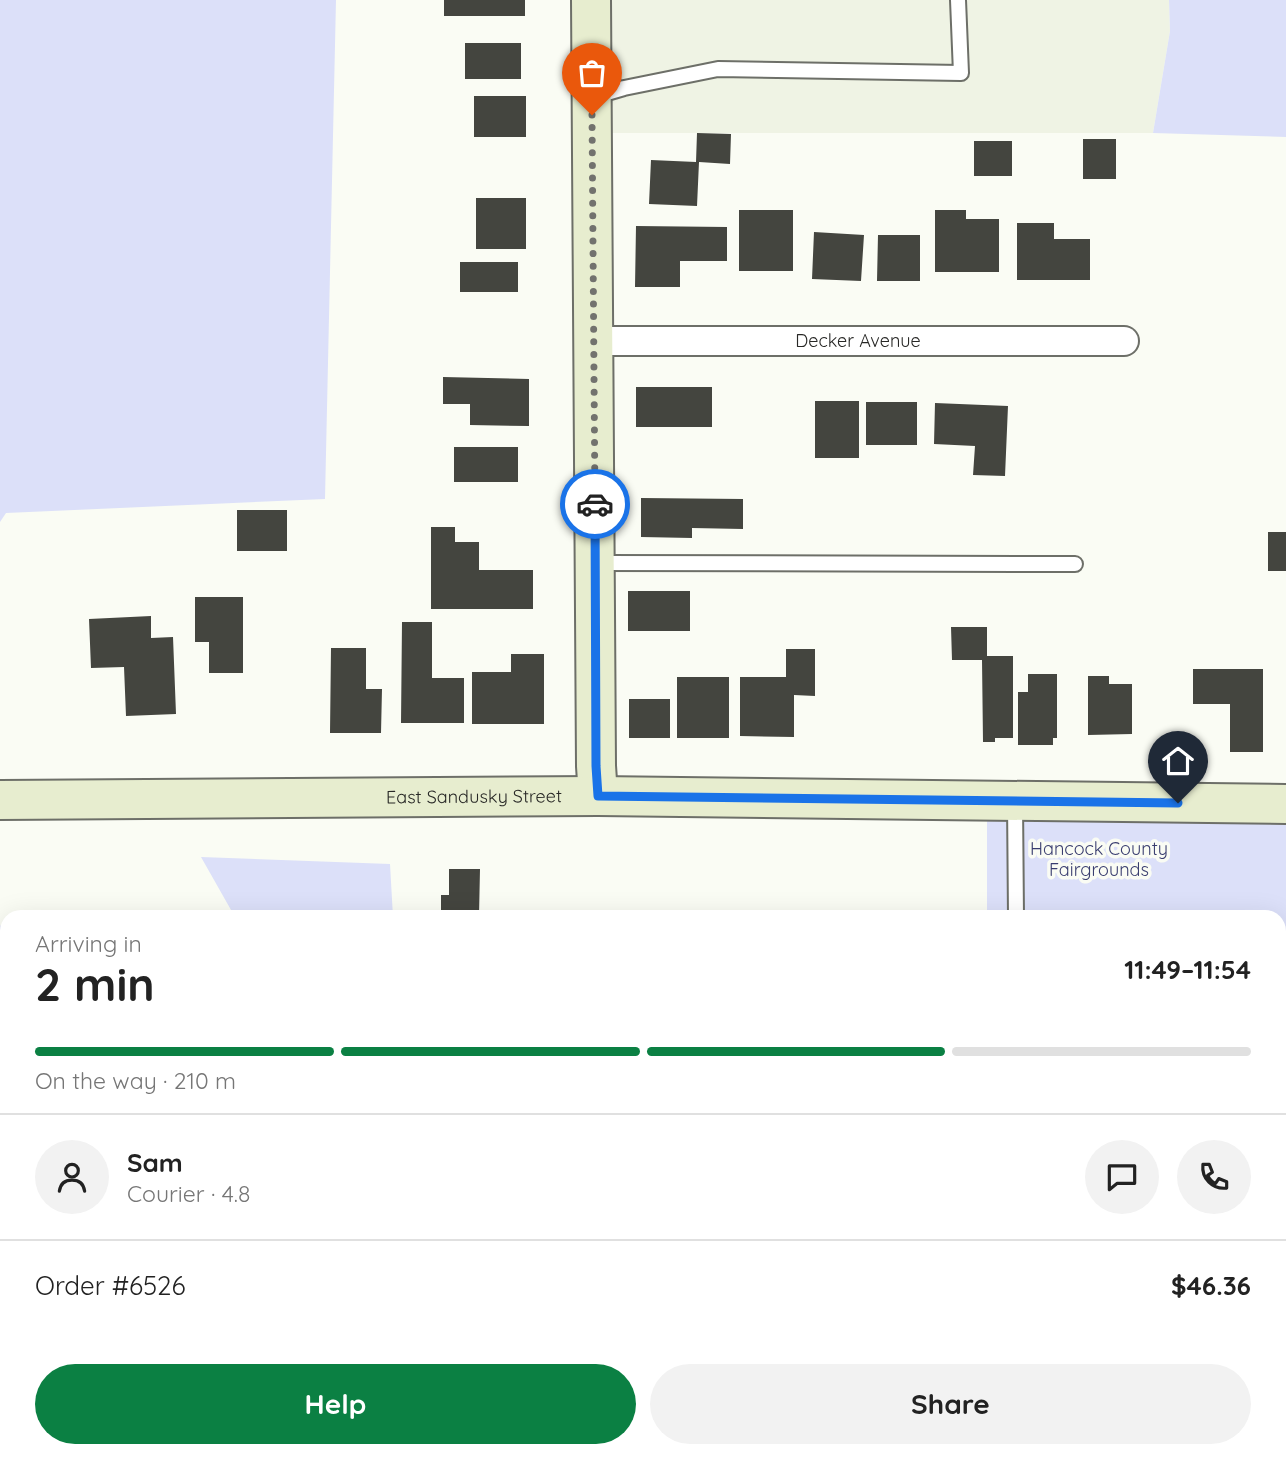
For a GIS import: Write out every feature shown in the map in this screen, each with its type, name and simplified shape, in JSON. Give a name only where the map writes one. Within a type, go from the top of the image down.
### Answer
[{"type":"main road","points":[[592,0],[598,796]]},
{"type":"main road","name":"East Sandusky Street","points":[[0,800],[598,796],[1286,804]]},
{"type":"street","name":"Decker Avenue","points":[[594,341],[1124,341]]},
{"type":"lane","points":[[592,98],[624,88],[718,69],[961,73],[958,0]]},
{"type":"lane","points":[[596,562],[1074,564]]},
{"type":"lane","points":[[1015,801],[1016,910]]},
{"type":"shaded area","points":[[592,0],[1169,0],[1170,31],[1153,133],[592,133]]},
{"type":"green space","points":[[0,0],[336,0],[325,499],[6,513],[0,522]]},
{"type":"green space","points":[[1169,0],[1286,0],[1286,137],[1153,133],[1170,31]]},
{"type":"green space","name":"Hancock County Fairgrounds","points":[[987,801],[1286,803],[1286,910],[987,910]]},
{"type":"green space","points":[[201,857],[390,864],[393,910],[231,910]]},
{"type":"building","points":[[444,0],[525,0],[525,16],[444,16]]},
{"type":"building","points":[[465,43],[521,43],[521,79],[465,79]]},
{"type":"building","points":[[474,96],[526,96],[526,137],[474,137]]},
{"type":"building","points":[[697,133],[731,134],[730,164],[699,162],[697,206],[649,204],[651,160],[696,162]]},
{"type":"building","points":[[1083,139],[1116,139],[1116,179],[1083,179]]},
{"type":"building","points":[[974,141],[1012,141],[1012,176],[974,176]]},
{"type":"building","points":[[476,198],[526,198],[526,249],[476,249]]},
{"type":"building","points":[[739,210],[793,210],[793,271],[739,271]]},
{"type":"building","points":[[935,210],[966,210],[966,219],[999,219],[999,272],[935,272]]},
{"type":"building","points":[[1017,223],[1054,223],[1054,239],[1090,239],[1090,280],[1017,280]]},
{"type":"building","points":[[636,226],[727,227],[727,261],[680,261],[680,287],[635,287]]},
{"type":"building","points":[[814,232],[864,235],[861,281],[812,279]]},
{"type":"building","points":[[878,235],[920,235],[920,281],[877,281]]},
{"type":"building","points":[[460,262],[518,262],[518,292],[460,292]]},
{"type":"building","points":[[443,377],[529,379],[529,426],[470,425],[470,404],[443,404]]},
{"type":"building","points":[[636,387],[712,387],[712,427],[636,427]]},
{"type":"building","points":[[815,401],[859,401],[859,458],[815,458]]},
{"type":"building","points":[[866,402],[917,402],[917,445],[866,445]]},
{"type":"building","points":[[935,403],[1008,406],[1005,476],[973,475],[975,446],[934,444]]},
{"type":"building","points":[[454,447],[518,447],[518,482],[454,482]]},
{"type":"building","points":[[641,498],[743,499],[743,529],[692,528],[692,538],[641,537]]},
{"type":"building","points":[[237,510],[287,510],[287,551],[237,551]]},
{"type":"building","points":[[431,527],[455,527],[455,542],[479,542],[479,570],[533,570],[533,609],[431,609]]},
{"type":"building","points":[[1268,532],[1286,532],[1286,571],[1268,571]]},
{"type":"building","points":[[628,591],[690,591],[690,631],[628,631]]},
{"type":"building","points":[[195,597],[243,597],[243,673],[209,673],[209,642],[195,642]]},
{"type":"building","points":[[151,616],[151,638],[173,637],[176,714],[126,716],[124,667],[91,668],[89,619]]},
{"type":"building","points":[[402,622],[432,622],[432,678],[464,678],[464,723],[401,723]]},
{"type":"building","points":[[951,627],[987,627],[987,656],[1013,656],[1013,738],[995,738],[995,742],[983,742],[982,660],[952,660]]},
{"type":"building","points":[[331,648],[366,648],[366,689],[382,689],[381,733],[330,733]]},
{"type":"building","points":[[786,649],[815,649],[815,696],[794,695],[794,737],[740,736],[740,677],[786,677]]},
{"type":"building","points":[[511,654],[544,654],[544,724],[472,724],[472,672],[511,672]]},
{"type":"building","points":[[1193,669],[1263,669],[1263,752],[1230,752],[1230,704],[1193,704]]},
{"type":"building","points":[[1028,674],[1057,674],[1057,738],[1053,738],[1053,745],[1018,745],[1018,692],[1028,692]]},
{"type":"building","points":[[1088,676],[1109,676],[1109,684],[1132,684],[1132,734],[1088,735]]},
{"type":"building","points":[[677,677],[729,677],[729,738],[677,738]]},
{"type":"building","points":[[629,699],[670,699],[670,738],[629,738]]},
{"type":"building","points":[[449,869],[480,869],[479,910],[441,910],[441,895],[449,895]]},
{"type":"way so far","points":[[592,115],[595,504]]},
{"type":"route","points":[[595,504],[598,796],[1178,803]]}]
